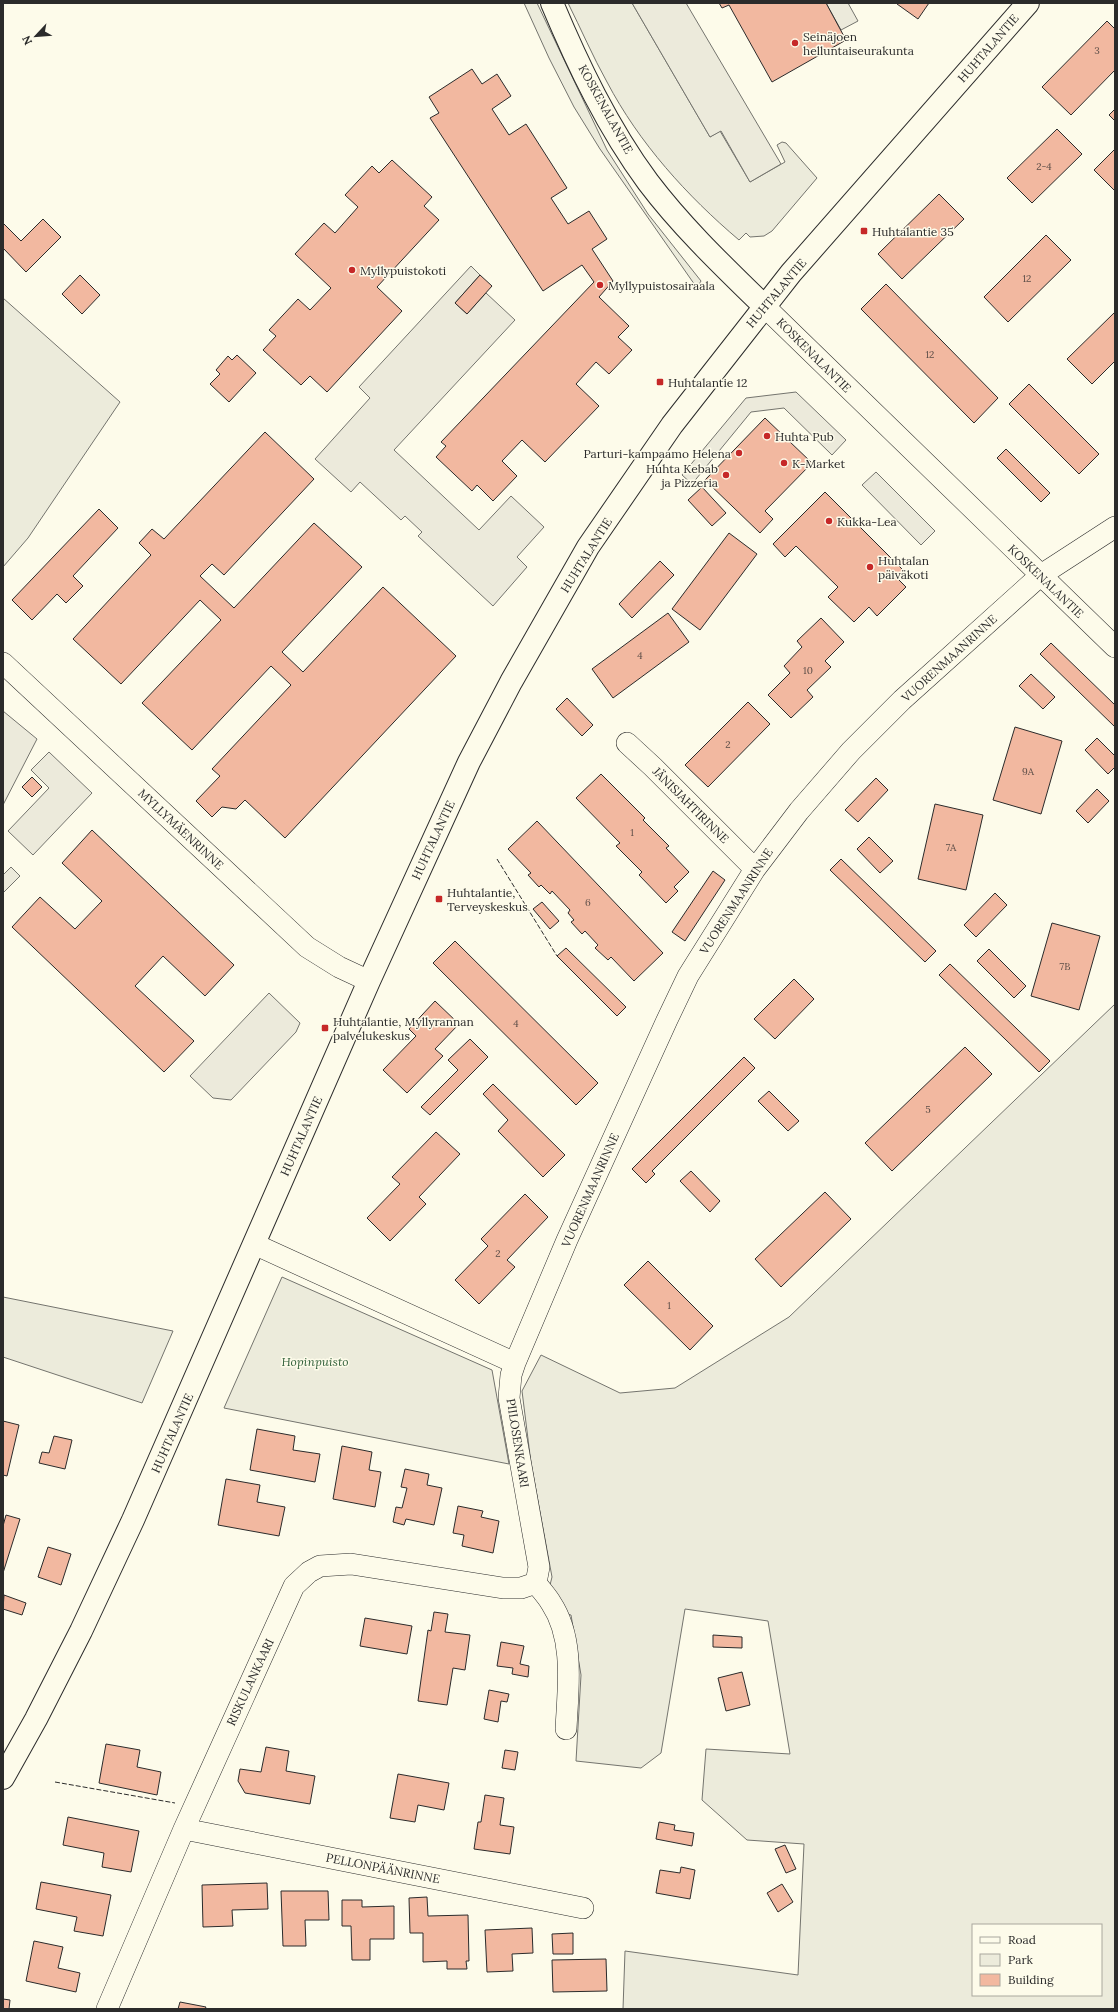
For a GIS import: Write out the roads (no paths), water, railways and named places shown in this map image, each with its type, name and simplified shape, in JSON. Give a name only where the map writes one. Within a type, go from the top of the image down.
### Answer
[{"type":"main road","name":"KOSKENALANTIE","points":[[552,3],[588,80],[616,132],[648,181],[672,211],[704,246],[764,306]]},
{"type":"main road","name":"HUHTALANTIE","points":[[3,1778],[82,1631],[168,1443],[369,981],[469,762],[510,682],[588,547],[672,425],[791,273],[1028,3]]},
{"type":"street","name":"KOSKENALANTIE","points":[[764,306],[1115,647]]},
{"type":"street","name":"VUORENMAANRINNE","points":[[515,1363],[567,1240],[688,976],[755,869],[799,811],[851,751],[902,700],[1041,575],[1115,526]]},
{"type":"street","name":"MYLLYMÄENRINNE","points":[[3,663],[307,947],[339,967],[369,981]]},
{"type":"street","name":"JÄNISJAHTIRINNE","points":[[626,743],[653,767],[755,869]]},
{"type":"street","points":[[254,1244],[515,1363]]},
{"type":"street","name":"PIILOSENKAARI","points":[[515,1363],[511,1376],[509,1398],[539,1567],[536,1583]]},
{"type":"street","name":"RISKULANKAARI","points":[[107,2009],[184,1829],[294,1586],[309,1572],[320,1566],[350,1564],[503,1588],[521,1588],[536,1583]]},
{"type":"street","points":[[536,1583],[552,1603],[565,1635],[568,1678],[566,1729]]},
{"type":"street","name":"PELLONPÄÄNRINNE","points":[[184,1829],[582,1908]]},
{"type":"place","name":"Seinäjoen helluntaiseurakunta","points":[[795,43]]},
{"type":"place","name":"Huhtalantie 35","points":[[864,231]]},
{"type":"place","name":"Myllypuistokoti","points":[[352,270]]},
{"type":"place","name":"Myllypuistosairaala","points":[[600,285]]},
{"type":"place","name":"Huhtalantie 12","points":[[660,382]]},
{"type":"place","name":"Huhta Pub","points":[[767,436]]},
{"type":"place","name":"Parturi-kampaamo Helena","points":[[739,453]]},
{"type":"place","name":"K-Market","points":[[784,463]]},
{"type":"place","name":"Huhta Kebab ja Pizzeria","points":[[726,475]]},
{"type":"place","name":"Kukka-Lea","points":[[829,521]]},
{"type":"place","name":"Huhtalan päiväkoti","points":[[870,567]]},
{"type":"place","name":"Huhtalantie, Terveyskeskus","points":[[439,899]]},
{"type":"place","name":"Huhtalantie, Myllyrannan palvelukeskus","points":[[325,1028]]},
{"type":"park label","name":"Hopinpuisto","points":[[315,1361]]}]
